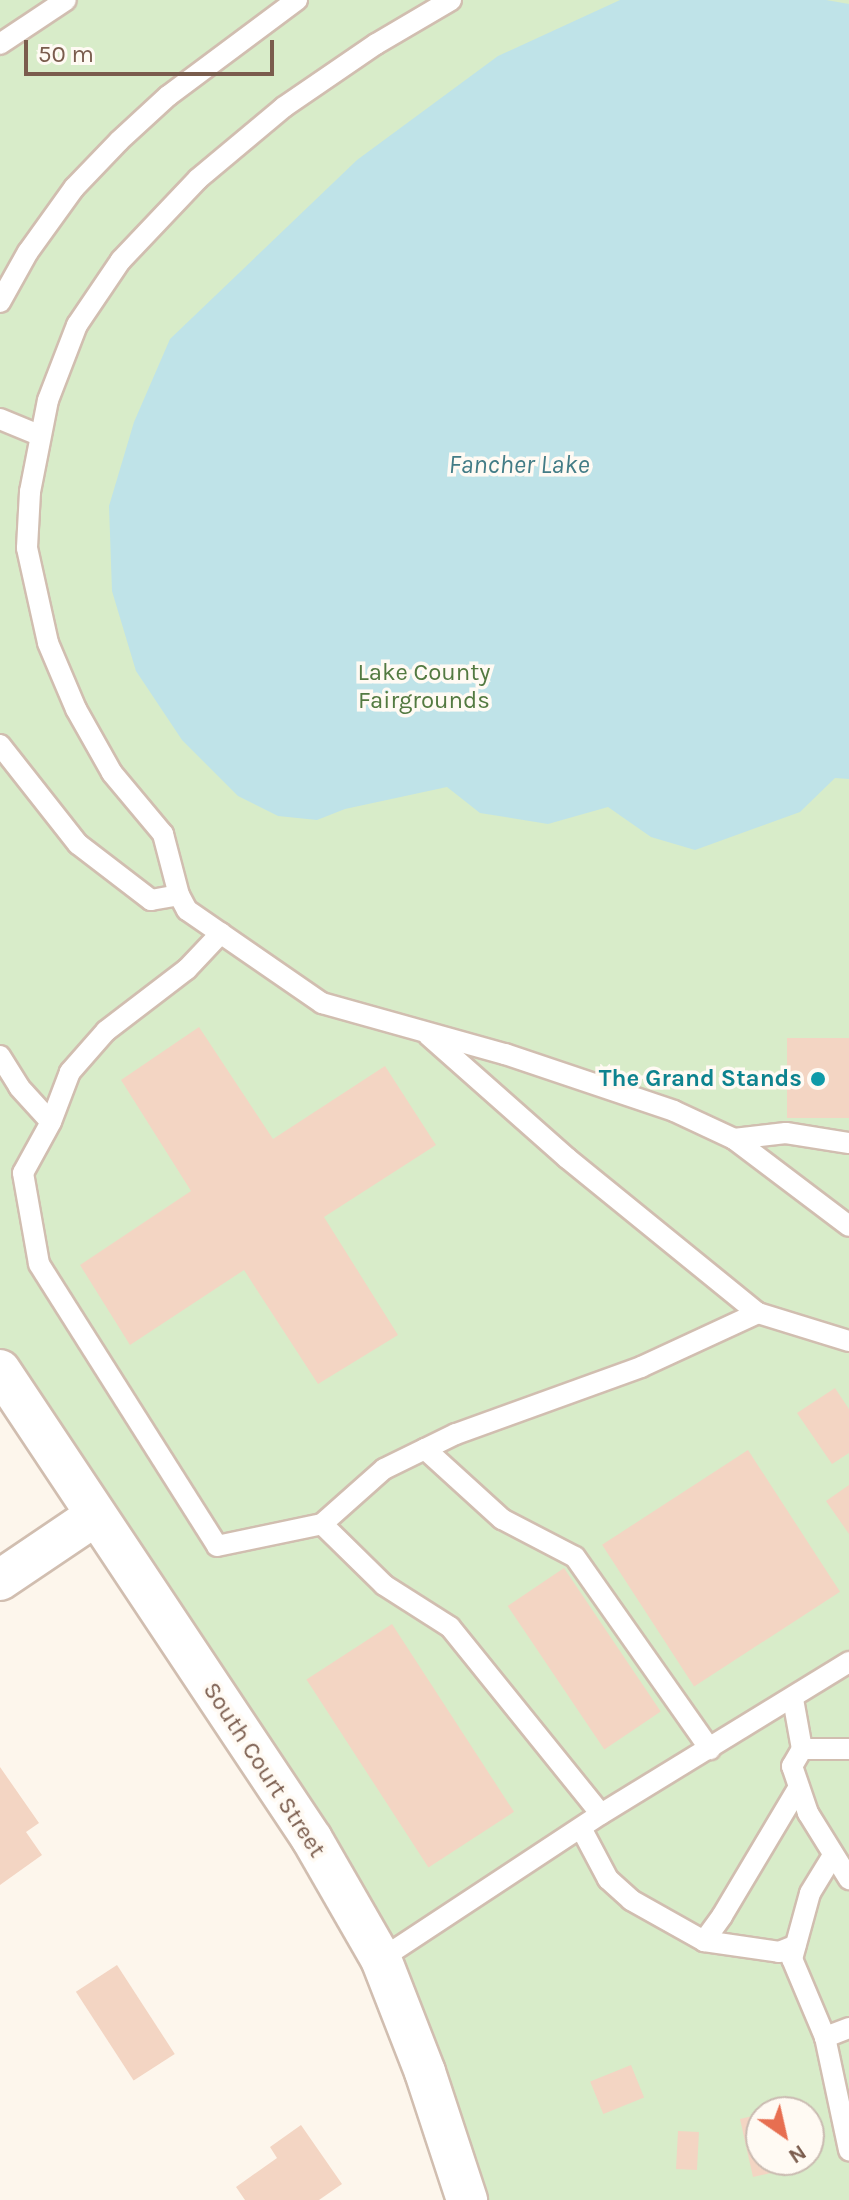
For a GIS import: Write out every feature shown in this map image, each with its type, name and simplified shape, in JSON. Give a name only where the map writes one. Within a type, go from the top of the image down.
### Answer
[{"type":"street","name":"South Court Street","points":[[0,1370],[312,1839],[381,1959],[425,2072],[467,2200]]},
{"type":"street","points":[[0,1580],[95,1516]]},
{"type":"lane","points":[[0,44],[66,0]]},
{"type":"lane","points":[[0,302],[28,252],[74,188],[119,141],[168,96],[297,0]]},
{"type":"lane","points":[[451,0],[376,44],[284,107],[198,179],[131,250],[77,325],[48,400],[30,492],[27,548],[48,643],[76,709],[112,773],[163,834],[179,895],[187,910],[322,1003],[505,1054],[674,1111],[734,1139],[849,1226]]},
{"type":"lane","points":[[0,419],[39,435]]},
{"type":"lane","points":[[0,745],[78,844],[151,900],[179,895]]},
{"type":"lane","points":[[221,933],[187,969],[106,1031],[70,1072],[51,1122],[23,1173],[39,1264],[217,1546],[322,1524],[384,1469],[425,1449],[456,1434],[641,1367],[758,1313]]},
{"type":"lane","points":[[424,1031],[567,1158],[758,1313],[849,1341]]},
{"type":"lane","points":[[0,1056],[19,1087],[51,1122]]},
{"type":"lane","points":[[734,1139],[786,1133],[849,1143]]},
{"type":"lane","points":[[425,1449],[502,1519],[575,1557],[710,1749]]},
{"type":"lane","points":[[322,1524],[384,1585],[450,1627],[601,1814]]},
{"type":"lane","points":[[381,1959],[601,1814],[849,1662]]},
{"type":"lane","points":[[793,1699],[802,1749],[792,1766],[808,1813],[832,1857],[849,1879]]},
{"type":"lane","points":[[802,1749],[849,1749]]},
{"type":"lane","points":[[704,1941],[799,1787]]},
{"type":"lane","points":[[581,1828],[608,1879],[631,1900],[704,1941],[779,1952],[796,1945]]},
{"type":"lane","points":[[832,1857],[810,1893],[792,1959],[825,2037],[849,2150]]},
{"type":"lane","points":[[825,2037],[849,2028]]},
{"type":"green space","name":"Lake County Fairgrounds","points":[[0,0],[849,0],[849,2200],[466,2200],[381,1973],[0,1373]]},
{"type":"water","name":"Fancher Lake","points":[[620,0],[826,0],[849,4],[849,779],[835,778],[800,812],[695,850],[651,837],[608,807],[548,824],[480,813],[447,787],[345,809],[317,820],[278,816],[238,796],[182,740],[136,671],[112,591],[109,506],[134,422],[170,339],[357,160],[498,56]]},
{"type":"building","points":[[199,1027],[273,1139],[385,1066],[436,1145],[324,1217],[398,1335],[318,1384],[244,1270],[130,1345],[80,1265],[191,1191],[121,1080]]},
{"type":"building","name":"The Grand Stands","points":[[787,1038],[849,1038],[849,1118],[787,1118]]},
{"type":"building","points":[[835,1388],[849,1409],[849,1453],[832,1464],[797,1413]]},
{"type":"building","points":[[748,1450],[840,1592],[694,1687],[602,1545]]},
{"type":"building","points":[[849,1485],[849,1534],[826,1501]]},
{"type":"building","points":[[564,1568],[661,1711],[604,1749],[508,1606]]},
{"type":"building","points":[[392,1624],[514,1812],[428,1867],[306,1680]]},
{"type":"building","points":[[0,1767],[39,1823],[26,1832],[42,1855],[0,1885]]},
{"type":"building","points":[[117,1965],[175,2054],[134,2081],[76,1992]]},
{"type":"building","points":[[631,2065],[644,2097],[603,2114],[590,2081]]},
{"type":"building","points":[[745,2118],[745,2141],[740,2119]]},
{"type":"building","points":[[301,2125],[342,2184],[319,2200],[245,2200],[236,2187],[277,2158],[270,2147]]},
{"type":"building","points":[[678,2131],[699,2132],[697,2170],[676,2169]]},
{"type":"place","name":"The Grand Stands","points":[[818,1079]]}]
